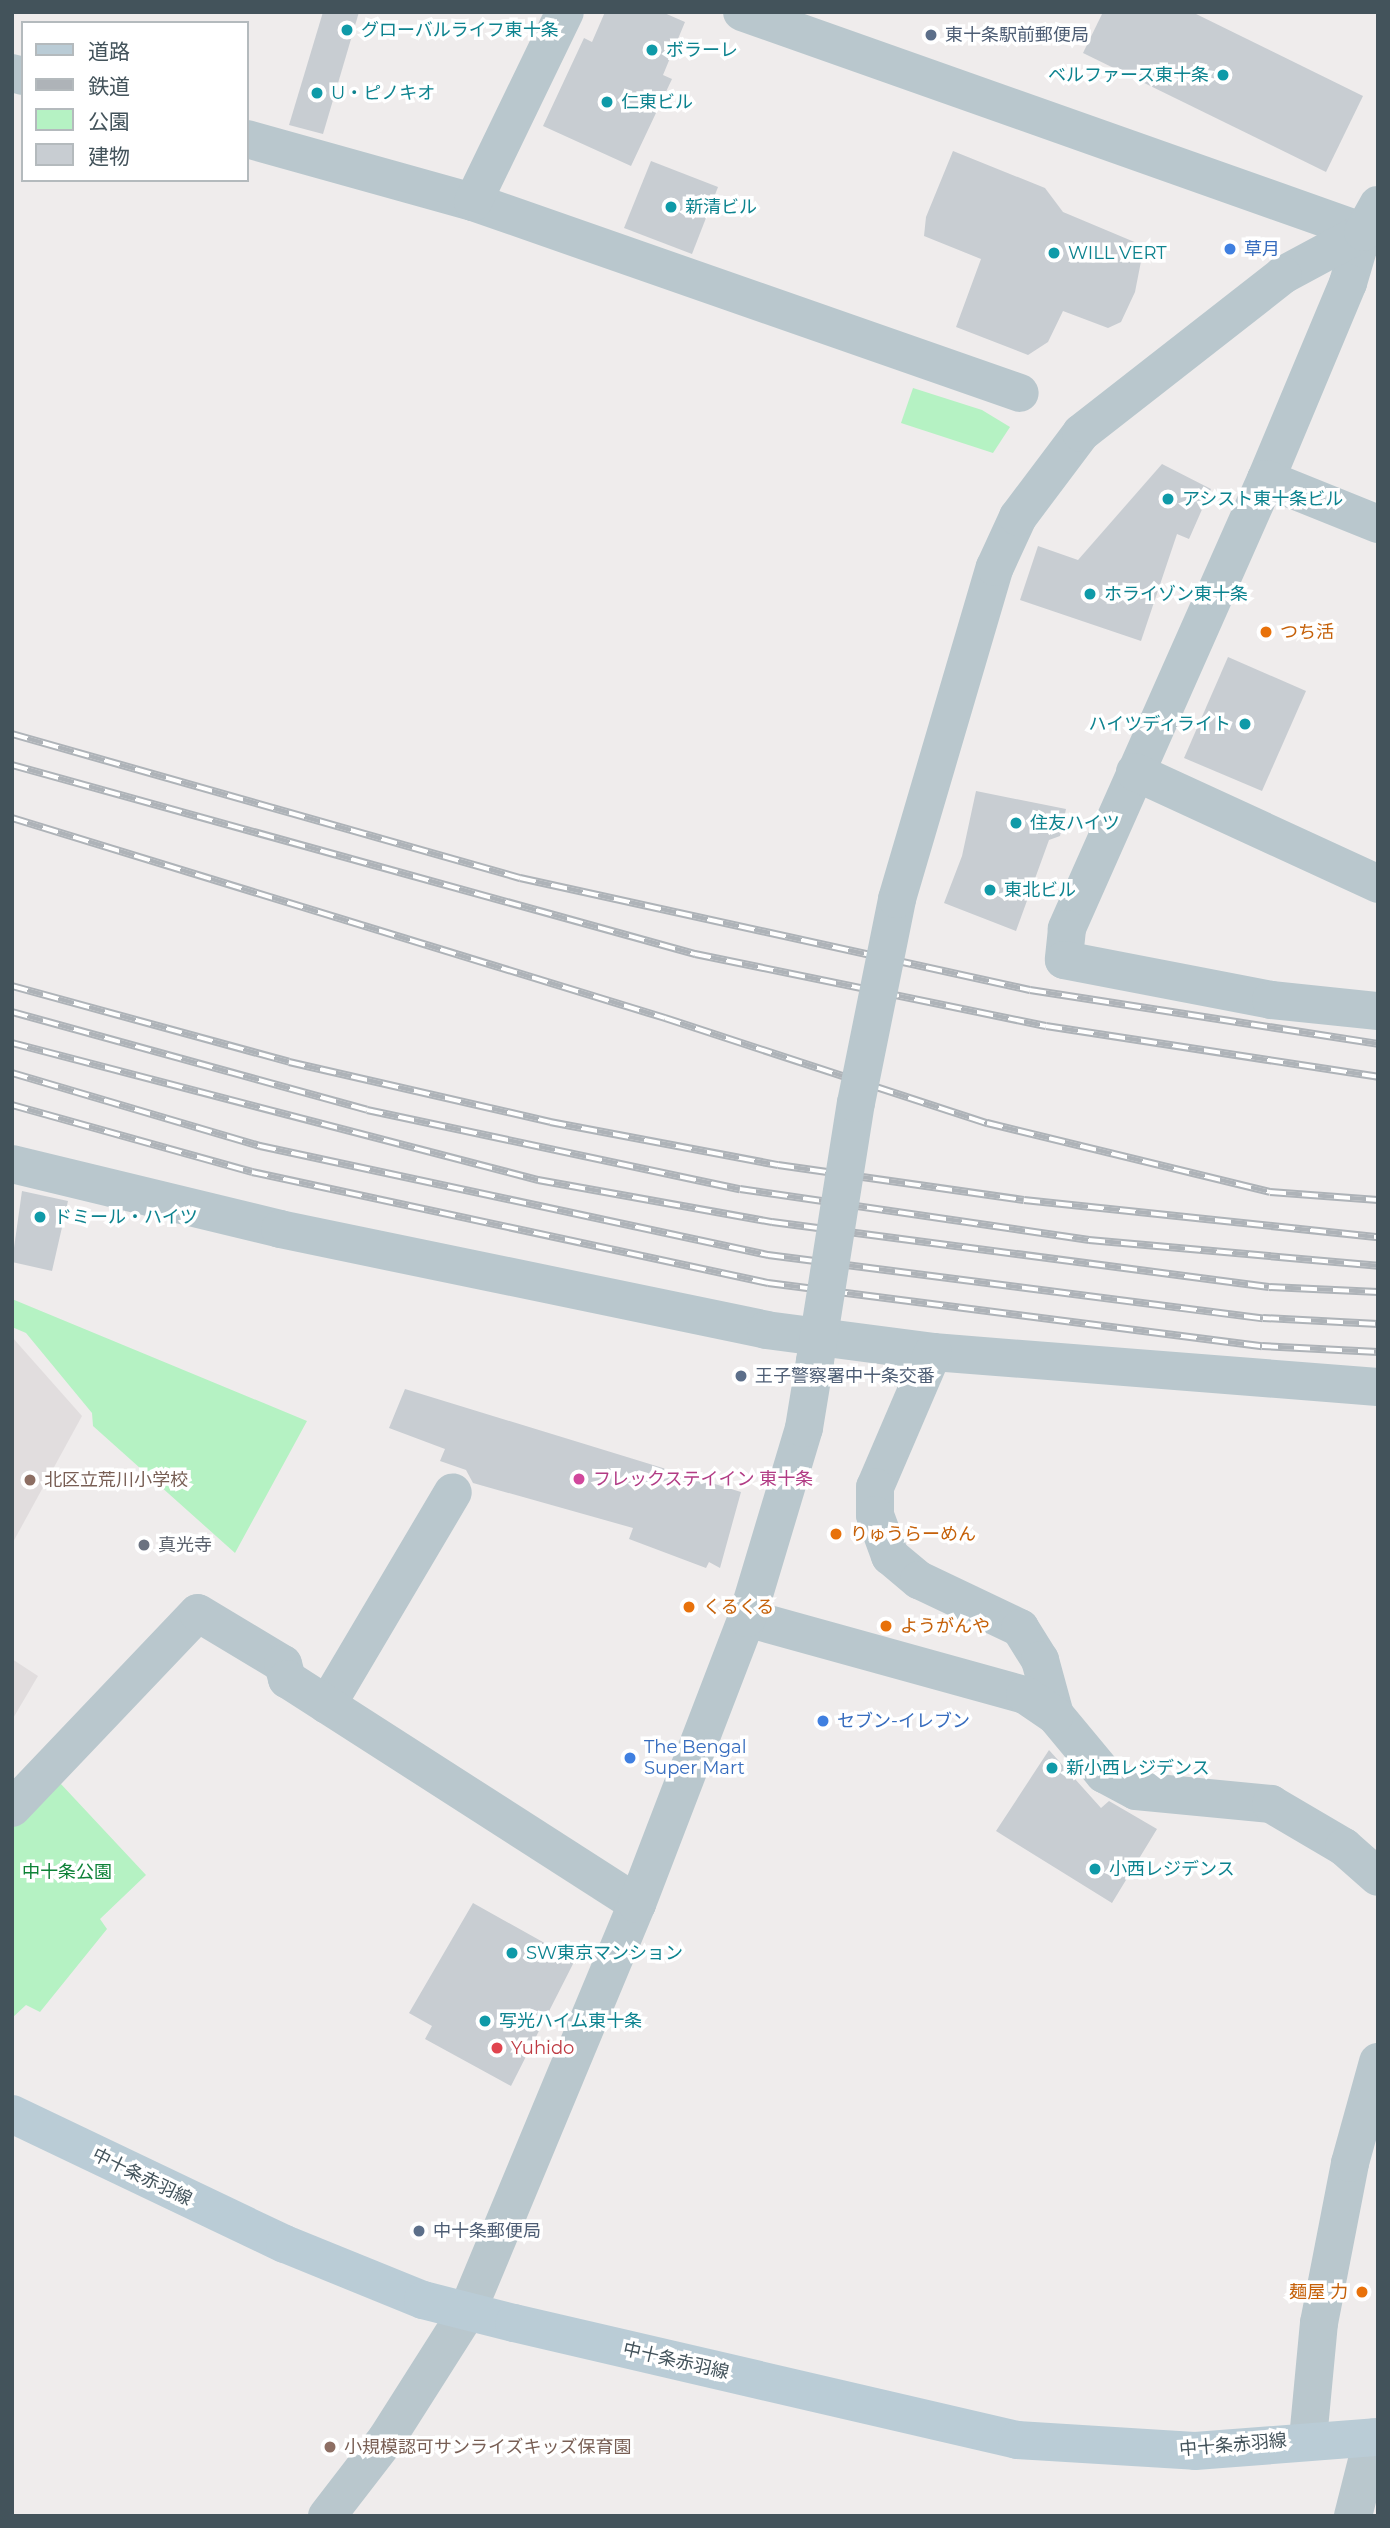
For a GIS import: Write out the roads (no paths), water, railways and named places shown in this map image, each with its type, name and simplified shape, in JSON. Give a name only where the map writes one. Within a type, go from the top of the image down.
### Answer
[{"type":"main road","name":"中十条赤羽線","points":[[12,2114],[285,2244],[423,2300],[467,2312],[1017,2440],[1195,2451],[1308,2439],[1376,2437]]},
{"type":"street","points":[[473,202],[565,12]]},
{"type":"street","points":[[742,12],[1373,225]]},
{"type":"street","points":[[248,139],[473,202],[1020,393]]},
{"type":"street","points":[[327,2516],[387,2438],[467,2312],[637,1904],[747,1618],[804,1427],[856,1103],[897,899],[995,567],[1025,506],[1081,433],[1283,275],[1373,225]]},
{"type":"street","points":[[1373,225],[1266,479],[1066,929],[1064,960],[1271,1000],[1378,1011]]},
{"type":"street","points":[[1266,479],[1378,524]]},
{"type":"street","points":[[1135,772],[1378,884]]},
{"type":"street","points":[[12,1164],[280,1229],[766,1330],[933,1352],[1378,1387]]},
{"type":"street","points":[[933,1352],[875,1487],[878,1532],[903,1570],[1020,1628],[1040,1660],[1055,1715]]},
{"type":"street","points":[[327,1705],[453,1492]]},
{"type":"street","points":[[12,1808],[198,1613],[283,1664],[287,1679],[637,1904]]},
{"type":"street","points":[[747,1618],[1026,1695],[1055,1715],[1104,1774],[1136,1791],[1271,1804],[1344,1847],[1378,1877]]},
{"type":"street","points":[[1308,2439],[1319,2323],[1350,2163],[1378,2062]]},
{"type":"street","points":[[1353,2516],[1376,2437]]},
{"type":"railway","points":[[12,734],[520,878],[1030,990],[1378,1044]]},
{"type":"railway","points":[[12,765],[695,954],[1046,1026],[1378,1077]]},
{"type":"railway","points":[[12,818],[665,1018],[987,1123],[1270,1192],[1378,1200]]},
{"type":"railway","points":[[12,986],[289,1062],[550,1122],[778,1165],[1024,1200],[1378,1237]]},
{"type":"railway","points":[[12,1012],[367,1110],[740,1189],[1089,1240],[1378,1266]]},
{"type":"railway","points":[[12,1043],[538,1180],[772,1222],[1269,1287],[1378,1292]]},
{"type":"railway","points":[[12,1073],[260,1146],[768,1255],[1263,1318],[1378,1324]]},
{"type":"railway","points":[[12,1105],[252,1172],[768,1283],[1262,1346],[1378,1352]]},
{"type":"place","name":"グローバルライフ東十条","points":[[347,30]]},
{"type":"place","name":"東十条駅前郵便局","points":[[931,35]]},
{"type":"place","name":"ボラーレ","points":[[652,50]]},
{"type":"place","name":"ベルファース東十条","points":[[1223,75]]},
{"type":"place","name":"U・ピノキオ","points":[[317,93]]},
{"type":"place","name":"仁東ビル","points":[[607,102]]},
{"type":"place","name":"新清ビル","points":[[671,207]]},
{"type":"place","name":"草月","points":[[1230,249]]},
{"type":"place","name":"WILL VERT","points":[[1054,253]]},
{"type":"place","name":"アシスト東十条ビル","points":[[1168,499]]},
{"type":"place","name":"ホライゾン東十条","points":[[1090,594]]},
{"type":"place","name":"つち活","points":[[1266,632]]},
{"type":"place","name":"ハイツディライト","points":[[1245,724]]},
{"type":"place","name":"住友ハイツ","points":[[1016,823]]},
{"type":"place","name":"東北ビル","points":[[990,890]]},
{"type":"place","name":"ドミール・ハイツ","points":[[40,1217]]},
{"type":"place","name":"王子警察署中十条交番","points":[[741,1376]]},
{"type":"place","name":"フレックステイイン 東十条","points":[[579,1479]]},
{"type":"place","name":"北区立荒川小学校","points":[[30,1480]]},
{"type":"place","name":"りゅうらーめん","points":[[836,1534]]},
{"type":"place","name":"真光寺","points":[[144,1545]]},
{"type":"place","name":"くるくる","points":[[689,1607]]},
{"type":"place","name":"ようがんや","points":[[886,1626]]},
{"type":"place","name":"セブン-イレブン","points":[[823,1721]]},
{"type":"place","name":"The Bengal Super Mart","points":[[630,1758]]},
{"type":"place","name":"新小西レジデンス","points":[[1052,1768]]},
{"type":"place","name":"小西レジデンス","points":[[1095,1869]]},
{"type":"place","name":"SW東京マンション","points":[[512,1953]]},
{"type":"place","name":"写光ハイム東十条","points":[[485,2021]]},
{"type":"place","name":"Yuhido","points":[[497,2048]]},
{"type":"place","name":"中十条郵便局","points":[[419,2231]]},
{"type":"place","name":"麺屋 力","points":[[1362,2292]]},
{"type":"place","name":"小規模認可サンライズキッズ保育園","points":[[330,2447]]},
{"type":"park label","name":"中十条公園","points":[[67,1872]]}]
